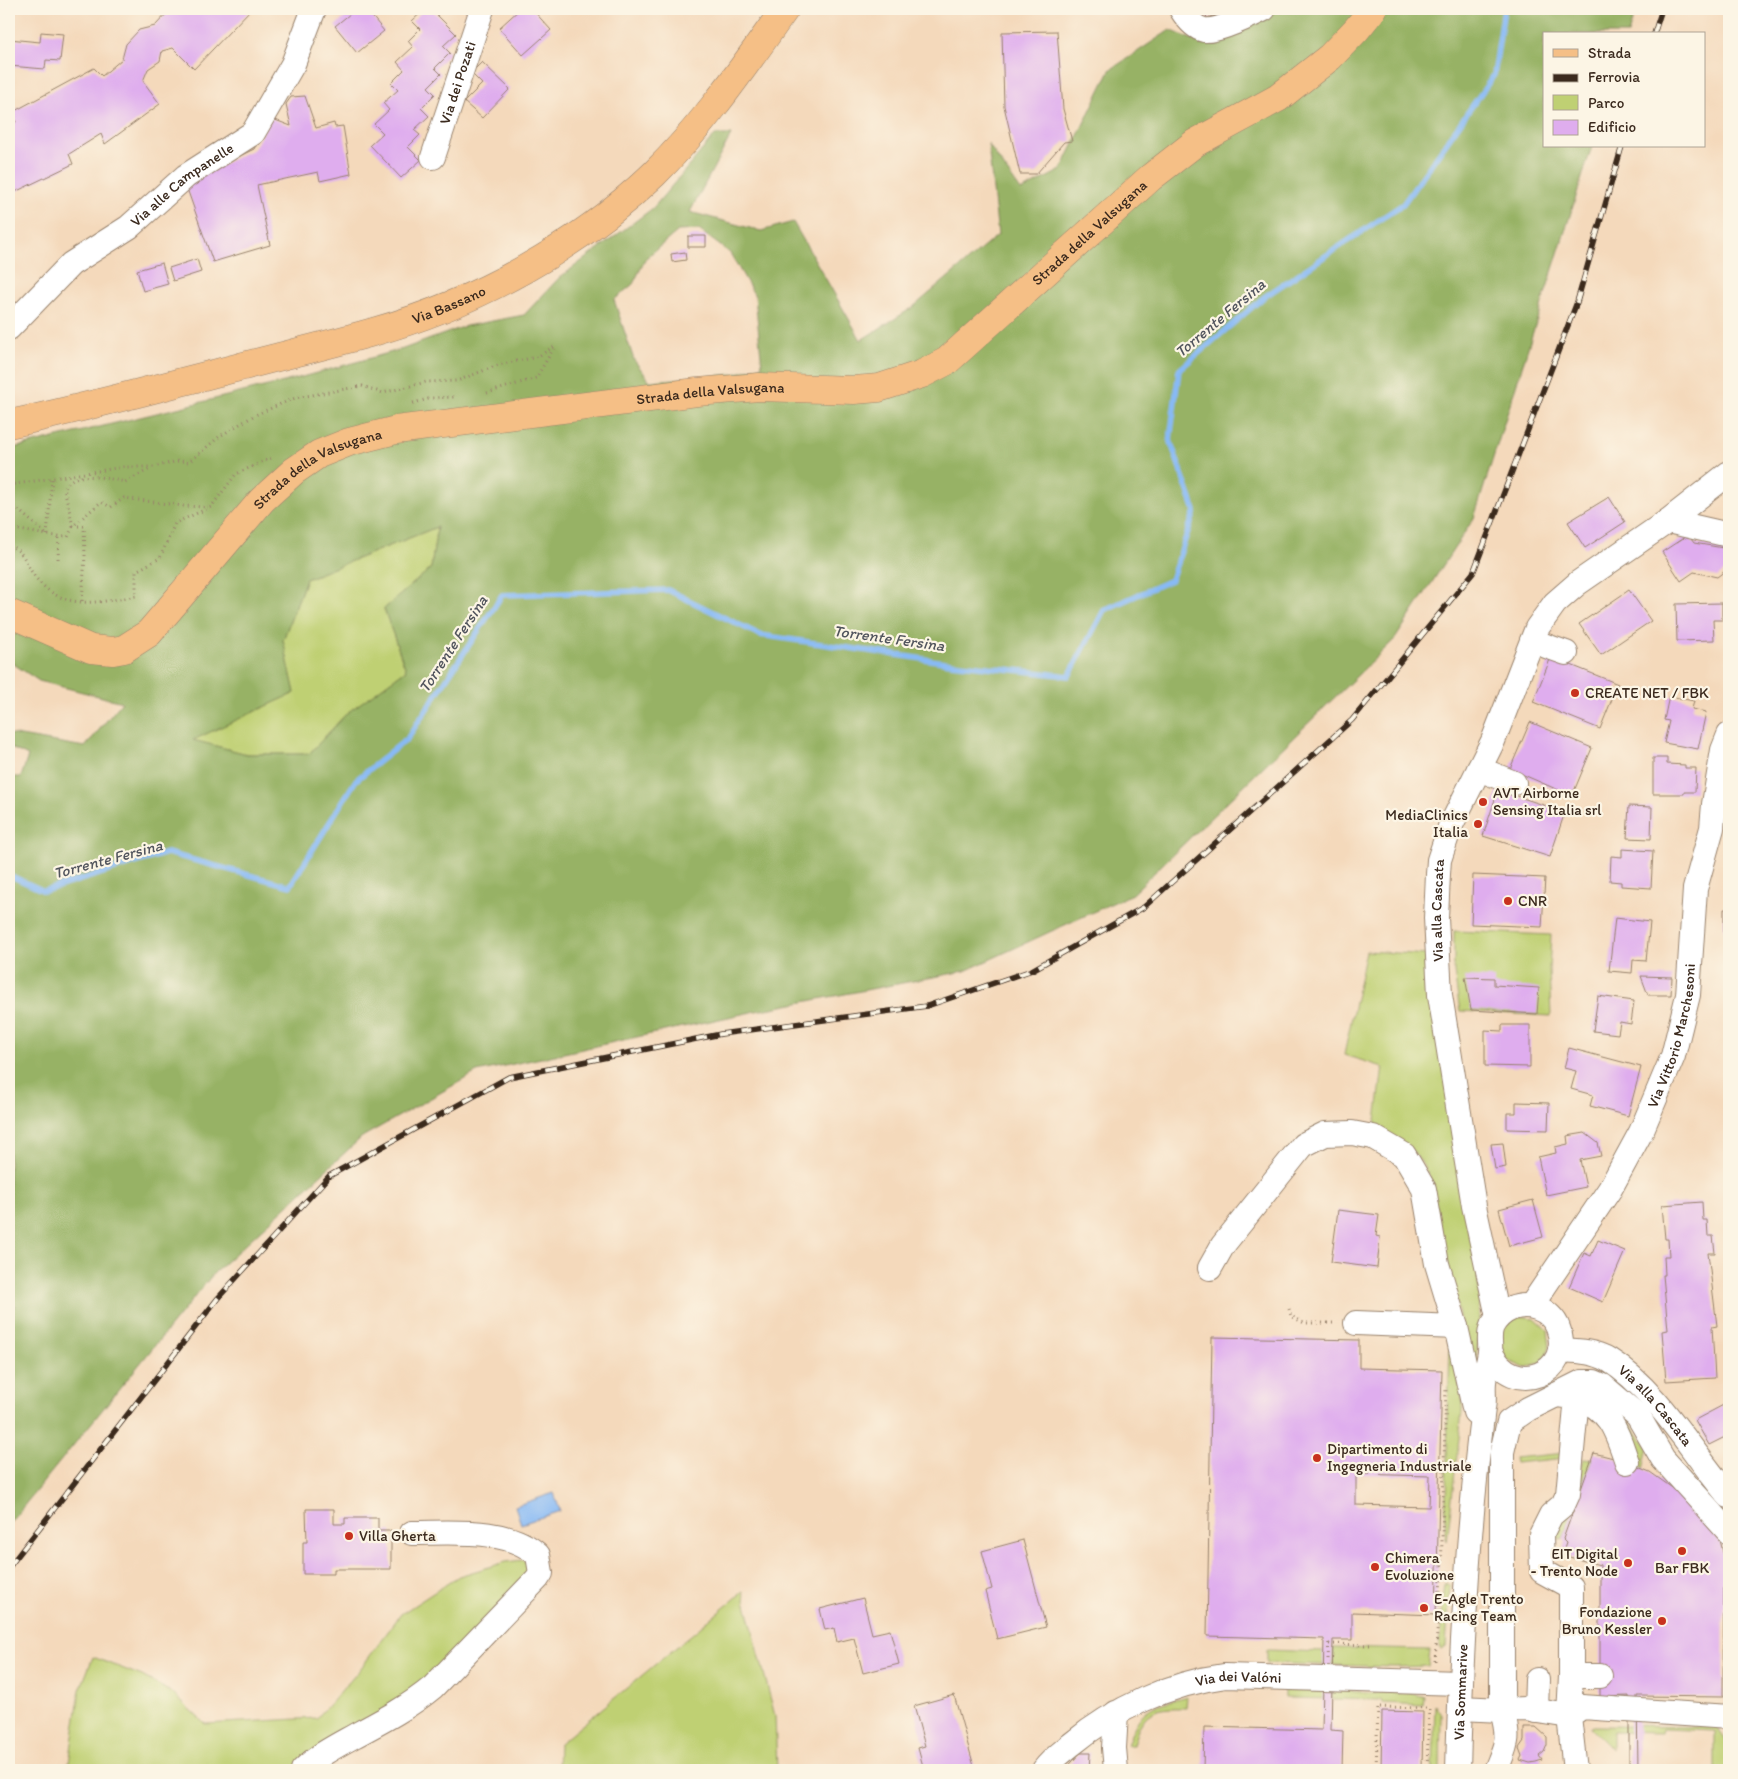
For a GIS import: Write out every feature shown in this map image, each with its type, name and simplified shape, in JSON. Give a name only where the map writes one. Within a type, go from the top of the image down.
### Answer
[{"type":"main road","name":"Via Bassano","points":[[9,424],[66,412],[375,332],[446,307],[508,278],[561,248],[609,212],[654,174],[687,139],[724,94],[785,9]]},
{"type":"main road","name":"Strada della Valsugana","points":[[9,613],[91,649],[113,651],[124,649],[149,633],[262,500],[294,471],[319,454],[349,442],[396,430],[697,392],[759,387],[854,390],[879,388],[922,374],[947,361],[1150,178],[1195,143],[1278,98],[1330,57],[1356,30],[1372,9]]},
{"type":"street","name":"Via alle Campanelle","points":[[9,328],[71,264],[129,227],[186,176],[253,133],[293,64],[314,9]]},
{"type":"street","name":"Via dei Pozati","points":[[433,158],[482,9]]},
{"type":"street","points":[[1181,9],[1194,26],[1206,30],[1230,25],[1264,9]]},
{"type":"street","name":"Via alla Cascata","points":[[1498,1317],[1474,1206],[1440,995],[1437,967],[1436,918],[1439,860],[1450,827],[1493,741],[1537,628],[1555,603],[1578,583],[1668,522],[1729,473]]},
{"type":"street","points":[[1668,522],[1729,535]]},
{"type":"street","points":[[1532,640],[1566,653]]},
{"type":"street","name":"Via Vittorio Marchesoni","points":[[1531,1306],[1610,1189],[1641,1132],[1673,1056],[1688,995],[1695,888],[1712,828],[1721,805],[1723,750],[1729,735]]},
{"type":"street","points":[[1479,769],[1514,783]]},
{"type":"street","points":[[1210,1268],[1223,1245],[1303,1145],[1325,1134],[1352,1133],[1373,1137],[1404,1156],[1424,1189],[1437,1264],[1456,1327],[1479,1433]]},
{"type":"street","points":[[1484,1407],[1513,1384],[1548,1370],[1556,1361],[1560,1350],[1561,1338],[1558,1327],[1551,1317],[1542,1310],[1531,1306],[1519,1306],[1508,1310],[1498,1317],[1492,1327],[1489,1339],[1490,1351],[1495,1362],[1503,1370],[1514,1376],[1525,1378]]},
{"type":"street","points":[[1356,1323],[1456,1327]]},
{"type":"street","name":"Via alla Cascata","points":[[1560,1350],[1588,1352],[1608,1360],[1634,1380],[1659,1407],[1729,1496]]},
{"type":"street","name":"Via Sommarive","points":[[1458,1770],[1460,1682],[1468,1556],[1479,1433],[1484,1407],[1484,1382],[1490,1351]]},
{"type":"street","points":[[1496,1770],[1507,1743],[1508,1732],[1502,1710],[1508,1644],[1502,1452],[1509,1422],[1528,1409],[1566,1396],[1582,1382],[1594,1382],[1603,1386],[1638,1416],[1663,1458],[1729,1532]]},
{"type":"street","points":[[1566,1396],[1586,1400],[1603,1411],[1615,1426],[1627,1462]]},
{"type":"street","points":[[1566,1396],[1568,1494],[1563,1505],[1551,1515],[1541,1535],[1542,1571],[1571,1587],[1569,1716],[1575,1770]]},
{"type":"street","points":[[303,1770],[330,1750],[416,1701],[448,1673],[538,1579],[541,1573],[538,1555],[528,1546],[508,1538],[462,1533],[412,1533]]},
{"type":"street","name":"Via dei Valóni","points":[[1044,1770],[1061,1752],[1093,1726],[1116,1713],[1164,1691],[1210,1678],[1225,1676],[1460,1682]]},
{"type":"street","points":[[1536,1711],[1537,1680]]},
{"type":"street","points":[[1571,1682],[1600,1682]]},
{"type":"street","points":[[1460,1708],[1525,1709],[1569,1716],[1582,1707],[1729,1717],[1729,1707]]},
{"type":"street","points":[[1116,1713],[1114,1748],[1116,1770]]},
{"type":"path","points":[[9,485],[123,467],[153,467],[178,461],[189,462],[220,436],[255,415],[296,398],[362,386],[383,393],[426,382],[457,382],[498,365],[537,356],[555,346],[536,378],[483,394]]},
{"type":"path","points":[[404,405],[432,398],[458,397]]},
{"type":"path","points":[[9,545],[21,551],[33,574],[52,593],[74,602],[98,602],[136,596],[136,571],[160,558],[175,523],[211,507],[236,474],[277,454]]},
{"type":"path","points":[[73,526],[64,488],[73,479],[95,477],[125,482],[153,467]]},
{"type":"path","points":[[47,535],[52,478]]},
{"type":"path","points":[[9,528],[68,537],[73,526],[101,502],[111,507],[124,498],[183,506],[211,507]]},
{"type":"path","points":[[9,506],[16,508],[47,535]]},
{"type":"path","points":[[73,526],[84,526],[85,555],[82,602]]},
{"type":"path","points":[[58,536],[58,558]]},
{"type":"path","points":[[1289,1309],[1291,1316],[1304,1323],[1356,1323]]},
{"type":"path","points":[[1434,1667],[1441,1578],[1446,1386]]},
{"type":"path","points":[[1328,1652],[1329,1639]]},
{"type":"path","points":[[1329,1644],[1370,1646]]},
{"type":"path","points":[[1427,1770],[1430,1702]]},
{"type":"path","points":[[1376,1770],[1378,1707],[1429,1708]]},
{"type":"green space","points":[[1275,9],[1636,9],[1629,32],[1543,32],[1543,148],[1591,148],[1474,518],[1395,639],[1132,894],[965,971],[756,1011],[477,1072],[362,1137],[214,1273],[9,1524],[9,1308],[16,1306],[9,1296],[9,777],[21,777],[28,756],[9,747],[9,734],[85,747],[122,702],[39,681],[9,661],[9,449],[284,382],[403,349],[466,326],[524,315],[559,278],[653,208],[715,135],[731,135],[690,212],[761,231],[793,222],[861,340],[912,308],[998,235],[988,144],[1021,191],[1061,170],[1110,70],[1170,30],[1191,39],[1230,31]],"holes":[[[699,230],[730,253],[755,296],[762,366],[733,374],[650,381],[634,360],[614,300],[633,284],[646,258],[678,231]],[[437,527],[431,568],[384,609],[406,670],[347,713],[309,754],[247,754],[193,740],[295,693],[283,640],[306,579]]]},
{"type":"green space","points":[[437,527],[431,568],[384,609],[406,670],[347,713],[309,754],[247,754],[192,740],[295,693],[283,640],[306,579]]},
{"type":"green space","points":[[1454,931],[1551,935],[1549,969],[1551,1016],[1460,1011],[1454,972]]},
{"type":"green space","points":[[1366,951],[1428,955],[1479,1281],[1479,1334],[1473,1382],[1430,1179],[1419,1159],[1408,1147],[1375,1128],[1383,1067],[1344,1055]]},
{"type":"green space","points":[[1518,1316],[1535,1318],[1548,1330],[1550,1347],[1541,1362],[1525,1368],[1502,1358],[1499,1337],[1505,1325]]},
{"type":"green space","points":[[1450,1343],[1462,1396],[1462,1412],[1447,1541],[1445,1532]]},
{"type":"green space","points":[[1614,1402],[1648,1447],[1643,1469],[1633,1465]]},
{"type":"green space","points":[[1567,1453],[1565,1458],[1515,1463],[1514,1458]]},
{"type":"green space","points":[[1584,1458],[1592,1459],[1563,1539],[1548,1536],[1577,1483]]},
{"type":"green space","points":[[523,1560],[528,1563],[529,1577],[447,1668],[297,1770],[68,1770],[80,1690],[93,1657],[142,1676],[171,1692],[205,1724],[317,1718],[358,1672],[401,1614],[459,1576],[506,1562]]},
{"type":"green space","points":[[1445,1583],[1450,1586],[1446,1646],[1442,1649],[1439,1647]]},
{"type":"green space","points":[[743,1592],[775,1716],[777,1770],[558,1770],[559,1744]]},
{"type":"green space","points":[[1333,1648],[1430,1650],[1428,1666],[1394,1667],[1333,1665]]},
{"type":"green space","points":[[1267,1650],[1325,1652],[1324,1665],[1267,1663]]},
{"type":"green space","points":[[1284,1690],[1410,1693],[1424,1697],[1423,1705],[1383,1703],[1382,1700],[1284,1698]]},
{"type":"green space","points":[[1187,1696],[1186,1708],[1157,1710],[1150,1713],[1140,1725],[1133,1745],[1127,1745],[1137,1722],[1148,1710]]},
{"type":"green space","points":[[1435,1704],[1441,1714],[1440,1770],[1433,1770]]},
{"type":"green space","points":[[1591,1726],[1716,1727],[1729,1745],[1729,1770],[1715,1770],[1715,1731],[1663,1729],[1662,1733],[1612,1732],[1612,1750],[1591,1729]]},
{"type":"water","points":[[554,1493],[560,1511],[521,1524],[515,1506]]},
{"type":"building","points":[[171,9],[251,9],[194,69],[173,48],[162,51],[160,61],[148,69],[143,81],[160,104],[105,144],[101,134],[69,154],[73,164],[15,192],[9,179],[9,126],[16,122],[11,113],[94,68],[102,76],[122,59],[126,44],[139,30],[155,26]]},
{"type":"building","points":[[356,9],[366,9],[384,31],[357,53],[335,26]]},
{"type":"building","points":[[425,9],[431,9],[456,34],[443,46],[450,53],[435,68],[441,74],[428,87],[435,94],[421,108],[429,116],[414,130],[420,135],[408,147],[421,160],[401,178],[370,145],[383,133],[374,124],[389,110],[383,103],[398,90],[391,83],[404,70],[397,62],[413,47],[408,41],[420,29],[412,21]]},
{"type":"building","points":[[520,9],[532,9],[551,30],[523,55],[499,28]]},
{"type":"building","points":[[1204,9],[1233,9],[1207,18]]},
{"type":"building","points":[[1057,31],[1063,109],[1072,141],[1064,142],[1036,174],[1020,174],[1004,106],[1002,32]]},
{"type":"building","points":[[41,32],[63,34],[60,61],[46,60],[45,69],[9,66],[9,39],[40,42]]},
{"type":"building","points":[[482,62],[510,89],[482,118],[464,102],[482,84],[471,73]]},
{"type":"building","points":[[305,96],[316,128],[334,123],[335,127],[343,126],[351,174],[320,181],[318,172],[257,185],[270,245],[213,262],[185,183],[254,149],[270,118],[291,126],[286,104],[291,97]]},
{"type":"building","points":[[688,236],[706,236],[706,247],[688,247]]},
{"type":"building","points":[[685,252],[686,260],[672,262],[671,254]]},
{"type":"building","points":[[197,259],[201,272],[173,281],[169,268]]},
{"type":"building","points":[[162,263],[168,284],[143,291],[137,270]]},
{"type":"building","points":[[1609,497],[1625,522],[1585,548],[1568,522]]},
{"type":"building","points":[[1688,535],[1694,543],[1729,549],[1729,568],[1717,577],[1694,572],[1681,581],[1662,552]]},
{"type":"building","points":[[1629,590],[1651,621],[1601,655],[1579,624]]},
{"type":"building","points":[[1722,603],[1722,620],[1713,620],[1714,640],[1677,641],[1676,604]]},
{"type":"building","name":"CREATE NET / FBK","points":[[1551,657],[1618,684],[1600,729],[1533,702]]},
{"type":"building","points":[[1669,696],[1694,701],[1692,709],[1706,712],[1698,749],[1664,743],[1669,721],[1664,720]]},
{"type":"building","points":[[1530,722],[1592,748],[1572,796],[1510,769]]},
{"type":"building","points":[[1653,758],[1667,758],[1667,764],[1685,765],[1685,768],[1696,768],[1695,792],[1653,794]]},
{"type":"building","points":[[1498,790],[1565,812],[1550,857],[1483,836]]},
{"type":"building","points":[[1629,806],[1652,807],[1651,839],[1627,838]]},
{"type":"building","points":[[1622,849],[1653,851],[1651,888],[1621,886],[1621,882],[1610,881],[1611,856],[1622,857]]},
{"type":"building","name":"CNR","points":[[1473,875],[1545,878],[1542,927],[1471,924]]},
{"type":"building","points":[[1724,909],[1729,909],[1729,964],[1724,964]]},
{"type":"building","points":[[1615,918],[1650,922],[1646,961],[1633,960],[1632,973],[1609,971]]},
{"type":"building","points":[[1641,976],[1672,977],[1671,995],[1648,995]]},
{"type":"building","points":[[1465,977],[1494,978],[1494,985],[1539,988],[1537,1014],[1471,1010]]},
{"type":"building","points":[[1598,996],[1634,1001],[1631,1024],[1620,1022],[1618,1034],[1593,1031]]},
{"type":"building","points":[[1502,1025],[1530,1025],[1530,1067],[1485,1066],[1485,1030],[1502,1031]]},
{"type":"building","points":[[1569,1048],[1641,1067],[1628,1116],[1590,1106],[1593,1095],[1571,1089],[1576,1071],[1564,1068]]},
{"type":"building","points":[[1516,1102],[1549,1103],[1548,1130],[1507,1129],[1507,1113],[1516,1113]]},
{"type":"building","points":[[1585,1133],[1598,1143],[1601,1156],[1580,1160],[1586,1187],[1546,1195],[1538,1157],[1556,1153],[1555,1147],[1568,1144],[1567,1136]]},
{"type":"building","points":[[1503,1143],[1506,1167],[1495,1169],[1491,1144]]},
{"type":"building","points":[[1533,1200],[1543,1237],[1509,1246],[1499,1209]]},
{"type":"building","points":[[1702,1202],[1703,1220],[1707,1220],[1708,1236],[1713,1236],[1715,1253],[1708,1253],[1717,1326],[1712,1327],[1715,1378],[1666,1381],[1662,1331],[1668,1330],[1663,1275],[1665,1275],[1664,1256],[1669,1256],[1668,1239],[1665,1239],[1662,1205]]},
{"type":"building","points":[[1338,1210],[1379,1215],[1376,1236],[1380,1237],[1377,1268],[1331,1262]]},
{"type":"building","points":[[1598,1240],[1625,1251],[1603,1302],[1569,1287],[1584,1253],[1591,1256]]},
{"type":"building","name":"Dipartimento di Ingegneria Industriale","points":[[1212,1337],[1359,1340],[1359,1368],[1442,1370],[1436,1615],[1352,1612],[1352,1640],[1333,1640],[1331,1730],[1343,1731],[1342,1770],[1203,1770],[1204,1727],[1322,1730],[1324,1639],[1207,1636]],"holes":[[[1356,1474],[1430,1476],[1429,1507],[1356,1505]]]},
{"type":"building","points":[[1729,1402],[1729,1435],[1709,1445],[1695,1420]]},
{"type":"building","name":"Fondazione Bruno Kessler","points":[[1594,1453],[1621,1460],[1650,1472],[1696,1505],[1718,1532],[1724,1556],[1723,1697],[1637,1696],[1638,1770],[1629,1770],[1629,1696],[1600,1697],[1600,1565],[1569,1557],[1564,1548],[1566,1542],[1563,1539]]},
{"type":"building","name":"Villa Gherta","points":[[306,1509],[334,1509],[334,1524],[345,1524],[345,1518],[378,1518],[378,1531],[391,1531],[391,1569],[334,1569],[334,1574],[303,1574],[303,1542],[307,1542]]},
{"type":"building","points":[[1023,1540],[1046,1627],[997,1639],[985,1591],[992,1589],[982,1551]]},
{"type":"building","points":[[863,1598],[872,1634],[890,1630],[899,1664],[863,1673],[854,1638],[837,1642],[834,1628],[825,1630],[820,1609]]},
{"type":"building","points":[[954,1695],[975,1770],[924,1770],[918,1748],[925,1746],[914,1706]]},
{"type":"building","points":[[1382,1711],[1423,1712],[1422,1770],[1381,1770]]},
{"type":"building","points":[[1524,1727],[1536,1727],[1547,1737],[1547,1745],[1544,1752],[1539,1756],[1542,1760],[1530,1763],[1520,1760],[1522,1756],[1519,1748],[1524,1741]]},
{"type":"building","points":[[1080,1753],[1090,1753],[1089,1770],[1065,1770]]},
{"type":"waterway","name":"Torrente Fersina","points":[[9,875],[44,891],[167,853],[290,886],[356,780],[407,739],[502,595],[668,590],[760,635],[951,663],[1069,676],[1104,610],[1171,580],[1195,511],[1170,440],[1179,370],[1264,297],[1403,204],[1494,75],[1504,9]]},
{"type":"railway","points":[[1655,32],[1662,9]]},
{"type":"railway","points":[[9,1567],[218,1298],[329,1176],[509,1077],[721,1034],[927,1006],[1032,970],[1144,907],[1352,720],[1473,573],[1577,302],[1621,148]]},
{"type":"place","name":"CREATE NET / FBK","points":[[1575,693]]},
{"type":"place","name":"AVT Airborne Sensing Italia srl","points":[[1483,802]]},
{"type":"place","name":"MediaClinics Italia","points":[[1478,824]]},
{"type":"place","name":"CNR","points":[[1508,901]]},
{"type":"place","name":"Dipartimento di Ingegneria Industriale","points":[[1317,1458]]},
{"type":"place","name":"Villa Gherta","points":[[349,1536]]},
{"type":"place","name":"Bar FBK","points":[[1682,1551]]},
{"type":"place","name":"EIT Digital - Trento Node","points":[[1628,1563]]},
{"type":"place","name":"Chimera Evoluzione","points":[[1375,1567]]},
{"type":"place","name":"E-Agle Trento Racing Team","points":[[1424,1608]]},
{"type":"place","name":"Fondazione Bruno Kessler","points":[[1662,1621]]}]
